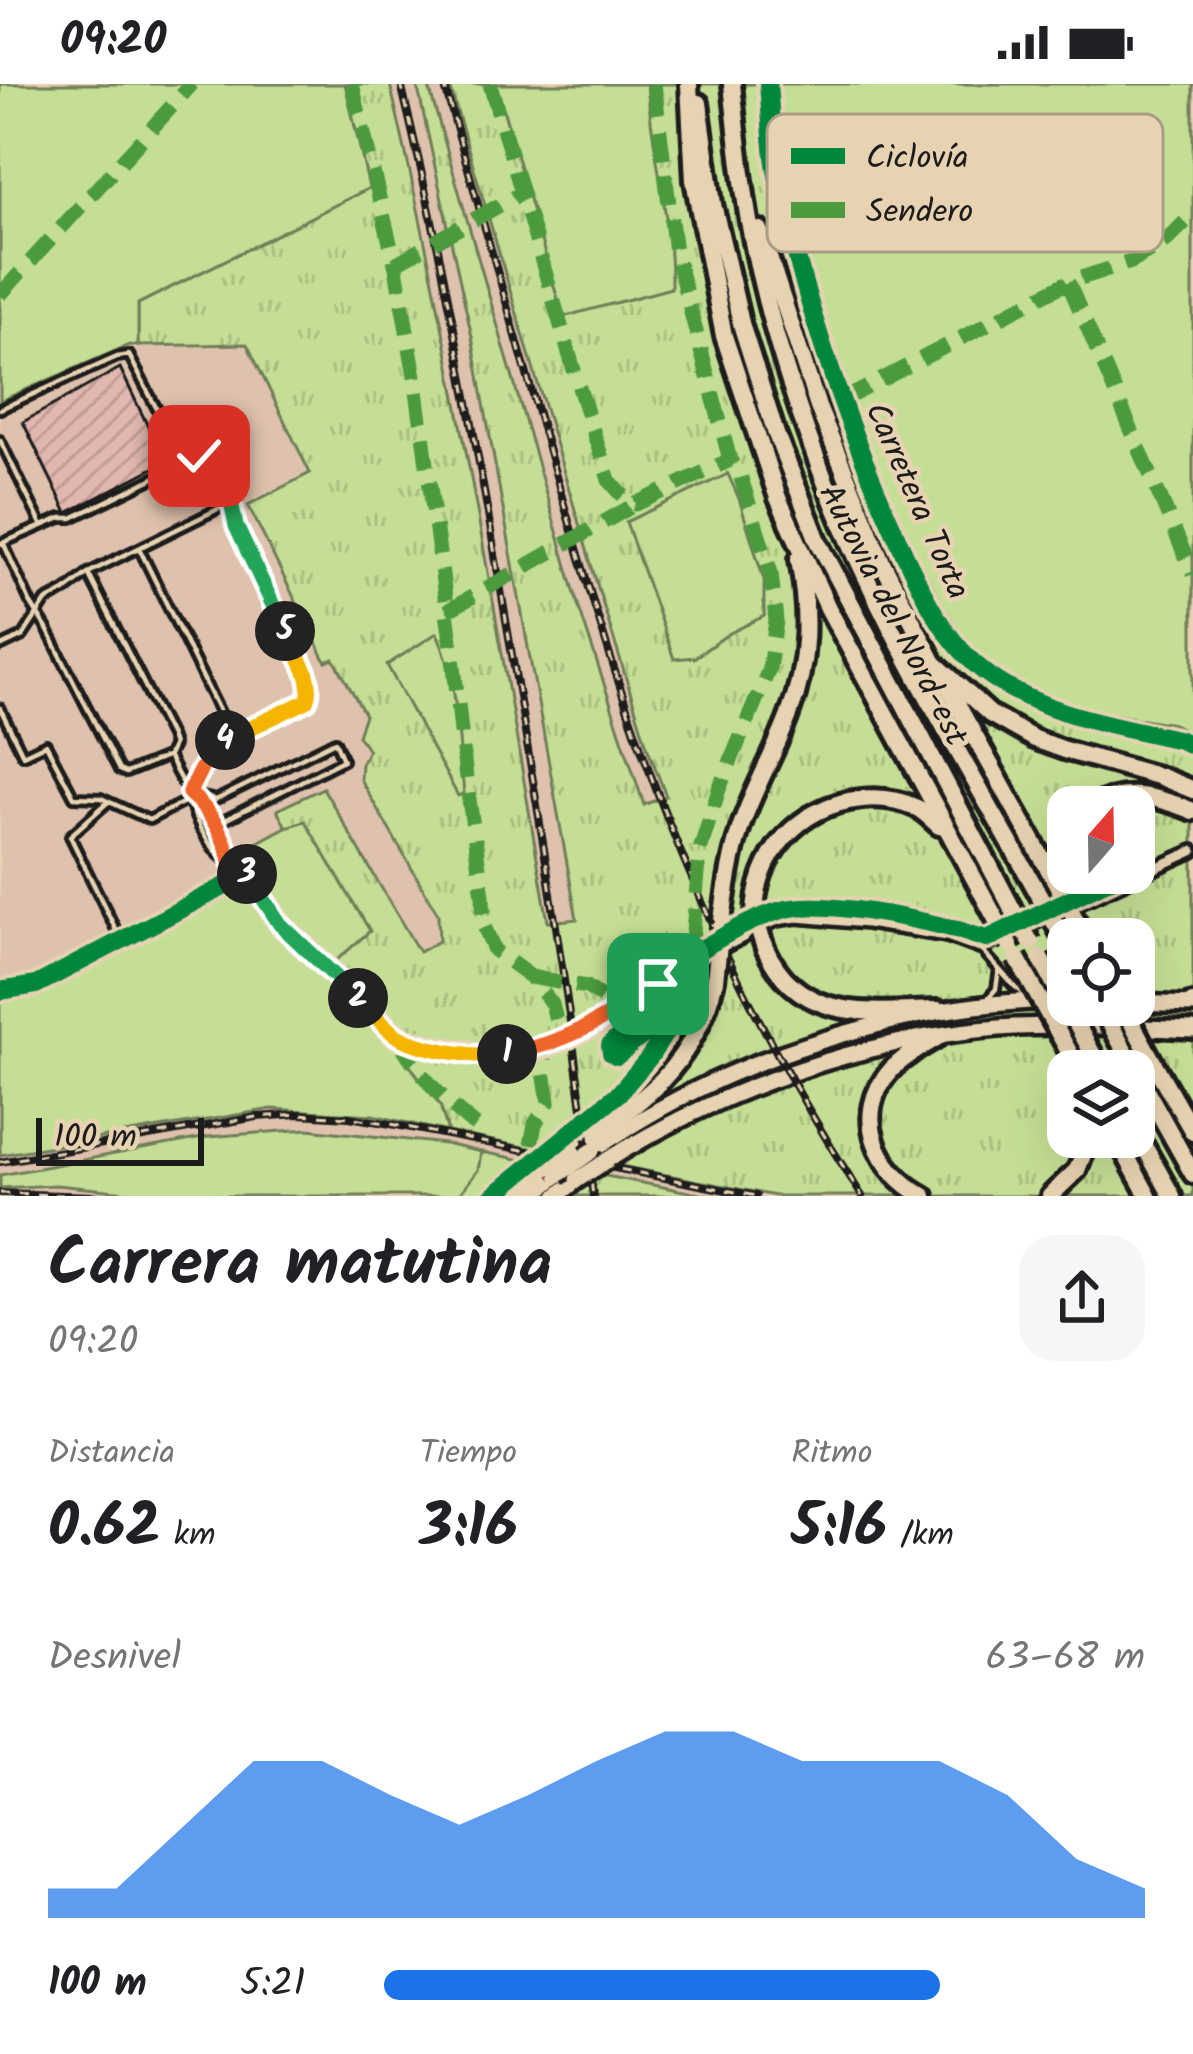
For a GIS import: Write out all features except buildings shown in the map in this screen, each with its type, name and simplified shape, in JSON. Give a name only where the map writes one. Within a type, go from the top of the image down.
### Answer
[{"type":"highway","points":[[693,84],[694,180],[724,336],[778,499],[828,608],[1069,1050]]},
{"type":"highway","name":"Autovia del Nord-est","points":[[693,84],[713,204],[742,328],[818,541],[1090,1050]]},
{"type":"highway","name":"Autovia del Nord-est","points":[[732,84],[753,242],[774,328],[834,502],[897,637],[1052,918]]},
{"type":"highway","points":[[742,179],[818,407],[881,562],[1047,867]]},
{"type":"highway","points":[[532,1196],[572,1149],[626,1114],[666,1076],[698,1027],[715,980],[736,840],[788,718],[803,662],[806,609],[794,535]]},
{"type":"highway","points":[[934,663],[990,714],[1034,739],[1193,790]]},
{"type":"highway","points":[[949,835],[918,809],[876,797],[830,806],[792,828],[766,861],[759,881],[755,919],[773,967],[802,996],[843,1010],[938,1010],[1047,1001]]},
{"type":"highway","points":[[1155,800],[1193,811]]},
{"type":"highway","points":[[1155,1003],[1192,1004]]},
{"type":"highway","points":[[512,1196],[726,1074],[821,1040],[938,1010]]},
{"type":"highway","points":[[1111,1026],[1193,1174]]},
{"type":"highway","points":[[1133,1026],[1193,1132]]},
{"type":"highway","points":[[557,1196],[635,1143],[760,1084],[910,1040],[998,1028],[1193,1030]]},
{"type":"highway","points":[[924,1196],[904,1185],[885,1165],[874,1141],[872,1113],[889,1072],[938,1037]]},
{"type":"highway","points":[[1050,1196],[1083,1158]]},
{"type":"highway","points":[[1127,1158],[1148,1196]]},
{"type":"highway","points":[[1151,1158],[1172,1196]]},
{"type":"street","name":"Carretera Torta","points":[[768,84],[771,114]]},
{"type":"street","name":"Carretera Torta","points":[[796,252],[810,312],[877,493],[948,635],[989,676],[1047,707],[1193,746]]},
{"type":"street","points":[[0,991],[36,985],[248,874],[280,924],[397,1037],[495,1056],[544,1047],[590,1028],[695,962],[776,920],[867,922],[947,936],[980,948],[1193,850]]},
{"type":"lane","points":[[0,409],[129,355],[177,448],[190,460]]},
{"type":"lane","points":[[0,440],[42,526]]},
{"type":"lane","points":[[0,708],[23,755],[46,745],[74,797],[93,796],[149,820],[184,802],[219,743],[307,701],[311,683],[256,573],[230,497],[209,458],[199,456],[72,518],[61,518],[2,543],[119,770],[126,772],[168,756],[173,746],[88,573]]},
{"type":"lane","points":[[0,647],[23,636],[46,601],[88,573],[220,508],[231,508]]},
{"type":"lane","points":[[139,548],[232,737]]},
{"type":"lane","points":[[189,793],[216,800],[335,741],[343,760],[215,824]]},
{"type":"lane","points":[[168,756],[189,793],[215,824],[233,868]]},
{"type":"lane","points":[[189,793],[191,808],[215,851],[233,868],[248,874]]},
{"type":"lane","points":[[109,801],[70,836],[116,930]]},
{"type":"lane","points":[[980,948],[1034,1001]]},
{"type":"lane","points":[[983,1005],[996,989],[999,970]]},
{"type":"shaded area","points":[[390,84],[417,84],[431,143],[472,337],[577,920],[548,922],[488,568],[423,225]]},
{"type":"shaded area","points":[[428,84],[449,84],[602,601],[667,797],[643,805],[579,608]]},
{"type":"shaded area","points":[[246,344],[310,474],[249,506],[325,661],[333,658],[365,716],[358,735],[368,750],[360,779],[438,914],[439,941],[419,953],[323,789],[278,810],[286,827],[247,847],[249,860],[229,883],[62,967],[0,987],[0,401],[129,345]]},
{"type":"shaded area","points":[[272,1109],[373,1115],[775,1196],[710,1196],[445,1144],[308,1129],[208,1137],[0,1175],[0,1155]]},
{"type":"shaded area","points":[[56,1185],[168,1196],[0,1196],[0,1188]]},
{"type":"green space","points":[[0,84],[345,84],[369,188],[138,304],[138,346],[129,345],[0,401]]},
{"type":"green space","points":[[345,84],[390,84],[456,397],[548,922],[577,919],[472,337],[417,84],[428,84],[579,608],[644,805],[666,796],[602,601],[449,84],[496,84],[563,316],[651,131],[647,84],[775,84],[777,114],[767,114],[767,252],[806,252],[840,378],[880,483],[942,604],[1085,709],[1173,724],[1193,734],[1193,1196],[775,1196],[448,1132],[440,1105],[398,1050],[321,972],[305,822],[286,827],[277,810],[323,788],[419,952],[439,941],[438,914],[360,779],[368,750],[358,735],[365,715],[334,659],[326,662],[248,505],[310,473],[247,344],[138,346],[138,304],[369,188]],"holes":[[[727,475],[739,499],[764,616],[695,657]]]},
{"type":"green space","points":[[496,84],[647,84],[671,288],[563,317]]},
{"type":"green space","points":[[775,84],[1193,84],[1193,734],[1173,724],[1085,709],[1027,687],[978,658],[942,604],[880,483],[840,378],[802,252],[1163,252],[1163,114],[777,114]]},
{"type":"green space","points":[[728,474],[764,580],[764,616],[695,657],[674,659],[626,522]]},
{"type":"green space","points":[[437,633],[456,711],[464,793],[458,796],[387,665]]},
{"type":"green space","points":[[305,821],[370,931],[322,973],[398,1050],[440,1105],[448,1132],[373,1115],[272,1109],[0,1155],[0,987],[62,967],[229,882],[224,873],[249,860],[247,848]]},
{"type":"green space","points":[[308,1129],[481,1152],[478,1170],[458,1196],[168,1196],[56,1185],[0,1188],[0,1175],[208,1137]]},
{"type":"green space","points":[[481,1152],[710,1196],[458,1196],[478,1170]]},
{"type":"railway","points":[[401,84],[445,284],[495,553],[553,907],[593,1196]]},
{"type":"railway","points":[[444,84],[578,550],[652,778],[746,994],[862,1196]]},
{"type":"railway","points":[[0,1162],[257,1117],[299,1114],[391,1124],[756,1196]]},
{"type":"railway","points":[[0,1193],[95,1196]]},
{"type":"marked path","points":[[0,295],[192,84]]},
{"type":"marked path","points":[[352,84],[396,268],[415,376],[484,926],[494,950],[531,977],[552,1004],[561,1040]]},
{"type":"marked path","points":[[490,84],[609,480],[636,504],[730,460]]},
{"type":"marked path","points":[[654,84],[675,252],[730,460],[740,475],[771,573],[776,621],[769,669],[719,789],[700,850],[692,943],[667,961],[665,980]]},
{"type":"marked path","points":[[395,264],[523,192]]},
{"type":"marked path","points":[[1163,243],[1193,214]]},
{"type":"marked path","points":[[841,401],[1068,282],[1148,252]]},
{"type":"marked path","points":[[1068,282],[1193,574]]},
{"type":"marked path","points":[[447,611],[636,504]]},
{"type":"marked path","points":[[531,977],[587,987],[618,1009]]},
{"type":"marked path","points":[[397,1037],[435,1089],[482,1131]]},
{"type":"marked path","points":[[531,1145],[535,1124],[549,1101],[545,1047]]},
{"type":"cycle path","points":[[768,84],[770,114]]},
{"type":"cycle path","points":[[796,252],[856,439],[920,586],[957,645],[990,676],[1033,700],[1193,746]]},
{"type":"cycle path","points":[[0,991],[36,985],[248,874],[280,924],[397,1037],[495,1056],[545,1047],[589,1028],[649,990]]},
{"type":"cycle path","points":[[493,1196],[619,1093],[673,1021],[667,1016],[617,1056],[610,1045],[687,976],[681,961],[743,926],[782,910],[819,907],[913,919],[987,939],[1080,894]]},
{"type":"route","points":[[199,456],[214,464],[256,573],[311,683],[307,701],[219,743],[189,793],[213,821],[233,868],[248,874],[280,924],[397,1037],[440,1049],[495,1056],[544,1047],[590,1028],[658,984]]}]
